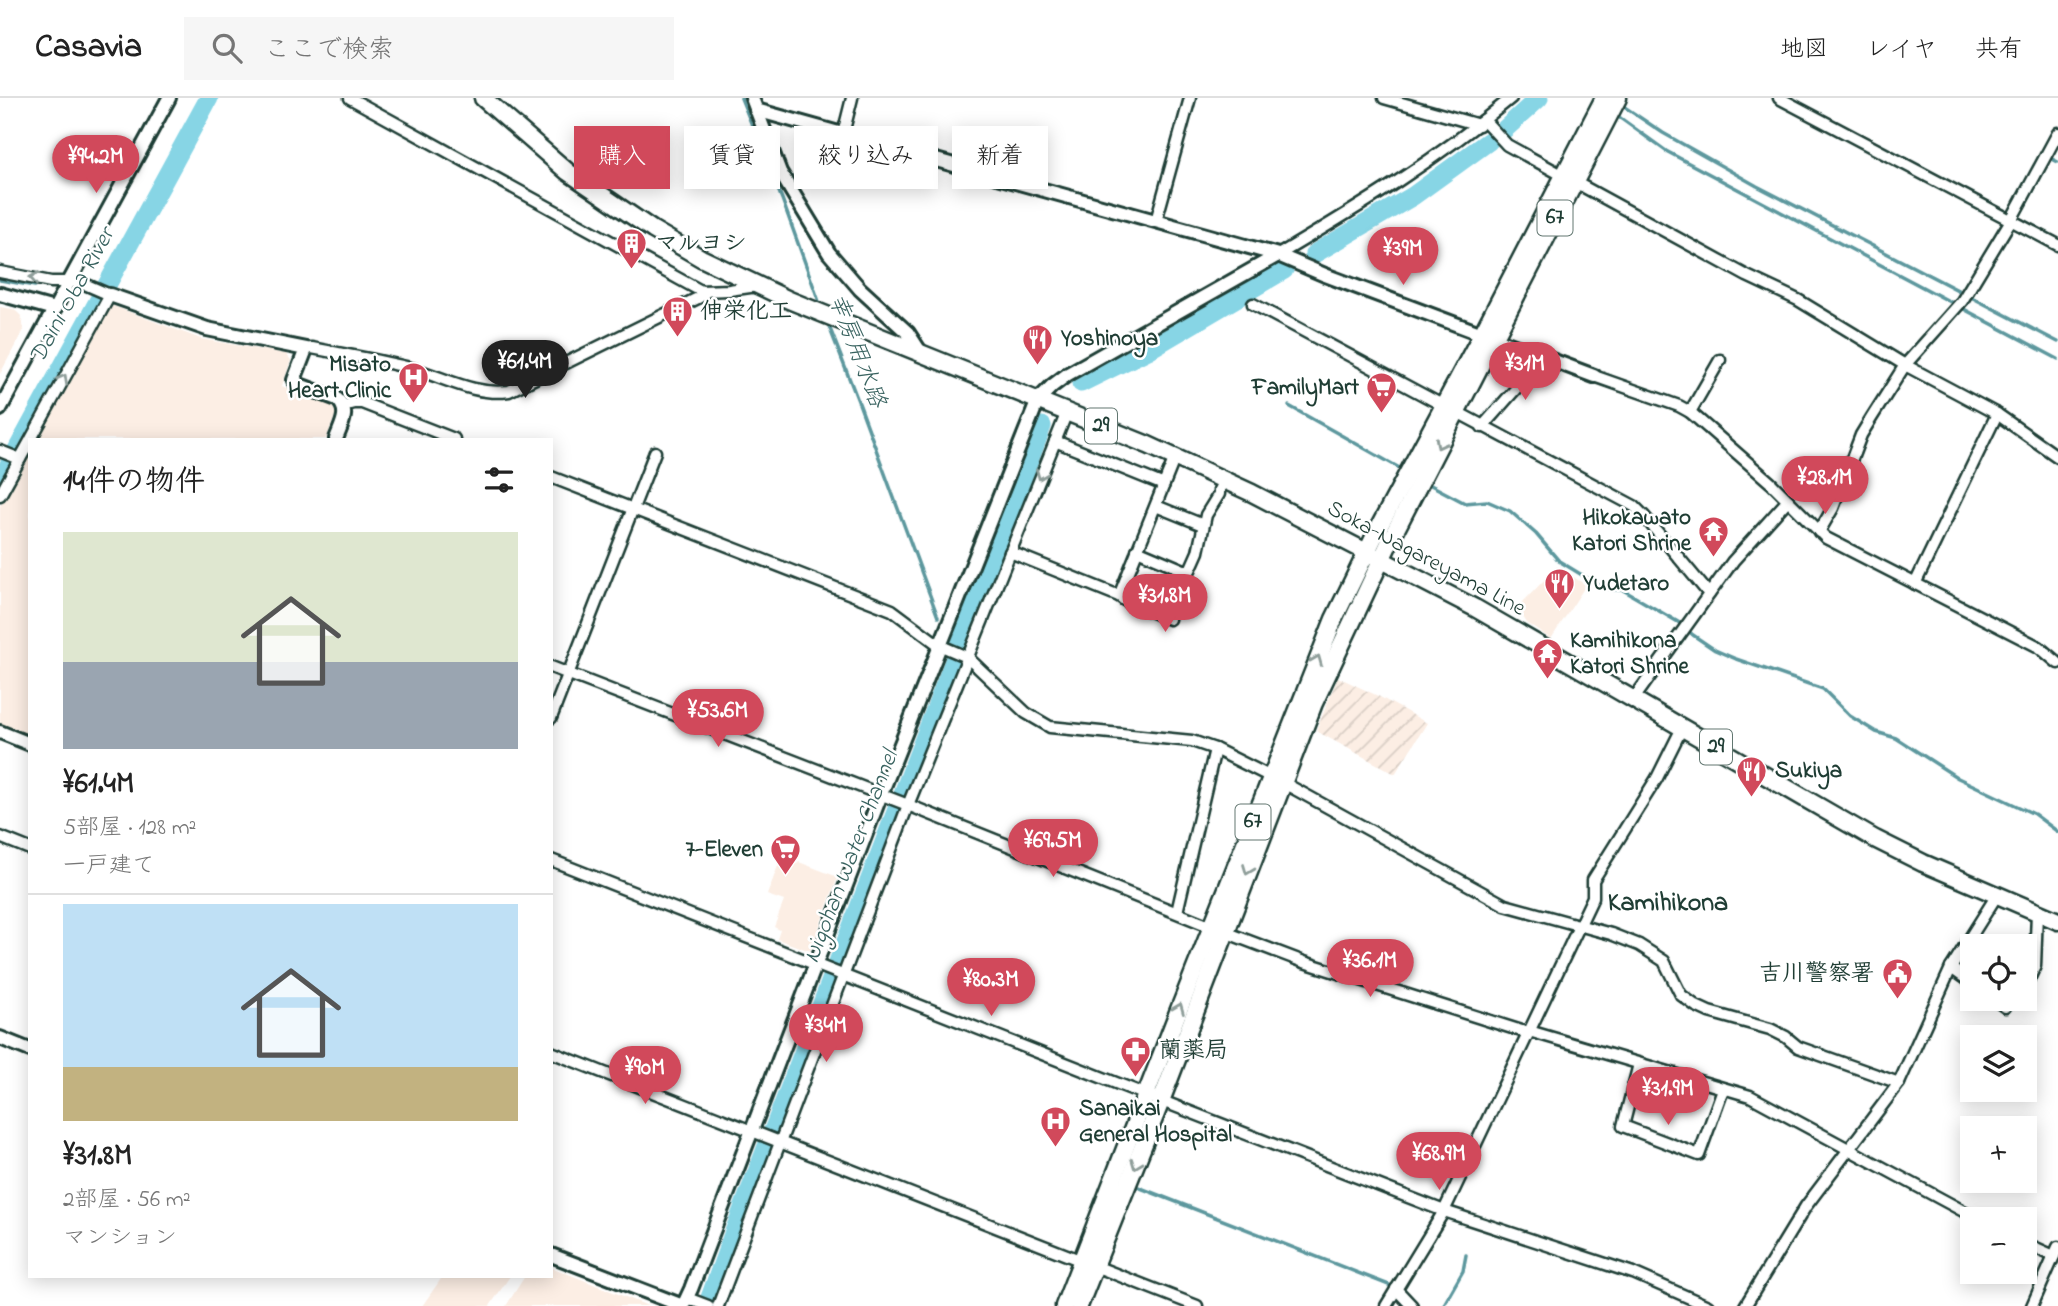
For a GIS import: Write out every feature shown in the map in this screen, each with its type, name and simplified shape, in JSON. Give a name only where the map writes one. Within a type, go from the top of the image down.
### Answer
[{"type":"main road","name":"29","points":[[483,98],[568,172],[607,200],[701,258],[757,286]]},
{"type":"main road","name":"67","points":[[1079,1306],[1089,1263],[1277,780],[1318,693],[1374,556],[1569,179],[1604,98]]},
{"type":"main road","name":"67","points":[[1569,179],[1618,98]]},
{"type":"main road","name":"Soka-Nagareyama Line","points":[[757,286],[1067,412],[1224,480],[1475,608],[1875,839],[1923,863],[2058,921]]},
{"type":"main road","name":"67","points":[[1064,1306],[1089,1263]]},
{"type":"street","points":[[0,408],[169,98]]},
{"type":"street","points":[[349,98],[701,291],[757,286]]},
{"type":"street","points":[[845,126],[852,98]]},
{"type":"street","points":[[1156,221],[1190,98]]},
{"type":"street","points":[[1384,98],[1481,122],[1507,145],[1747,276],[1798,300],[1905,365],[1997,414],[2058,457]]},
{"type":"street","points":[[553,1256],[692,1304],[751,1131],[822,968],[880,796],[945,648],[1038,400],[1068,374],[1278,255],[1405,177],[1511,98]]},
{"type":"street","points":[[1779,98],[2058,245]]},
{"type":"street","points":[[754,104],[819,126]]},
{"type":"street","points":[[754,104],[791,194],[829,253],[860,289],[908,332],[921,353]]},
{"type":"street","points":[[1819,532],[1833,508],[1861,435],[1905,365],[1962,301],[2011,220],[2058,134]]},
{"type":"street","points":[[938,160],[1278,255],[1690,412],[1743,457],[1826,538],[2039,647],[2058,663]]},
{"type":"street","points":[[0,272],[51,282],[80,282],[207,329],[413,369],[479,391],[495,393],[509,391],[698,298],[706,291]]},
{"type":"street","points":[[0,294],[54,309]]},
{"type":"street","points":[[31,438],[110,295]]},
{"type":"street","points":[[1253,304],[1634,506],[1709,594]]},
{"type":"street","points":[[306,349],[295,380],[297,384],[337,399],[344,406],[344,417],[335,438]]},
{"type":"street","points":[[1482,427],[1544,358]]},
{"type":"street","points":[[1690,412],[1720,360]]},
{"type":"street","points":[[344,406],[362,403],[451,438]]},
{"type":"street","points":[[718,1306],[773,1139],[843,976],[902,803],[967,657],[1067,412]]},
{"type":"street","points":[[1915,584],[1997,414]]},
{"type":"street","points":[[1055,441],[1164,485]]},
{"type":"street","points":[[0,495],[28,444]]},
{"type":"street","points":[[0,451],[20,459]]},
{"type":"street","points":[[553,713],[655,452]]},
{"type":"street","points":[[1119,596],[1175,457]]},
{"type":"street","points":[[553,478],[892,610],[945,648],[967,657],[1026,713],[1050,727],[1192,741],[1215,749],[1505,905],[1623,938],[1664,961],[1681,995],[1696,1006],[1769,1029],[1786,1037],[1798,1047],[1899,1083]]},
{"type":"street","points":[[1137,551],[1190,570],[1198,552],[1206,515],[1224,480]]},
{"type":"street","points":[[1633,700],[1733,561],[1788,500]]},
{"type":"street","points":[[1156,506],[1203,525]]},
{"type":"street","points":[[1010,552],[1169,619],[1172,594],[1184,570]]},
{"type":"street","points":[[553,668],[902,803],[1252,944],[1528,1032],[1750,1096],[1960,1209]]},
{"type":"street","points":[[1386,1306],[1444,1210],[1593,897],[1593,880],[1657,778],[1682,727]]},
{"type":"street","points":[[0,732],[28,743]]},
{"type":"street","points":[[1177,912],[1215,749]]},
{"type":"street","points":[[0,837],[28,848]]},
{"type":"street","points":[[553,861],[1153,1098],[1444,1210],[1633,1273],[1709,1306]]},
{"type":"street","points":[[1745,1306],[1806,1206],[1899,1083],[1951,968],[1997,895]]},
{"type":"street","points":[[2036,934],[2037,912]]},
{"type":"street","points":[[1951,968],[1960,974]]},
{"type":"street","points":[[0,1038],[28,1049]]},
{"type":"street","points":[[553,1053],[1197,1306]]},
{"type":"street","points":[[1639,1064],[1623,1126],[1699,1155],[1723,1089]]},
{"type":"street","points":[[2032,1306],[2056,1251],[2037,1246]]},
{"type":"street","points":[[1396,1289],[1412,1306]]},
{"type":"shaded area","points":[[113,306],[201,339],[286,354],[291,360],[282,386],[332,406],[336,413],[326,438],[37,438],[107,309]]},
{"type":"shaded area","points":[[0,307],[17,312],[21,316],[24,329],[0,374]]},
{"type":"shaded area","points":[[28,455],[28,734],[0,723],[0,506]]},
{"type":"shaded area","points":[[1557,567],[1586,585],[1551,639],[1527,623],[1517,608]]},
{"type":"shaded area","points":[[1338,677],[1427,723],[1395,774],[1316,731]]},
{"type":"shaded area","points":[[781,858],[838,877],[810,951],[777,939],[780,930],[774,927],[784,901],[767,895]]},
{"type":"shaded area","points":[[553,1268],[648,1306],[506,1306],[524,1278],[553,1278]]},
{"type":"shaded area","points":[[442,1278],[509,1278],[490,1306],[422,1306]]},
{"type":"waterway","name":"Daini Oba River","points":[[0,481],[209,98]]},
{"type":"waterway","name":"幸房用水路","points":[[741,98],[782,199],[821,307]]},
{"type":"waterway","name":"Nigohan Water Channel","points":[[1505,129],[1539,98]]},
{"type":"waterway","points":[[1620,104],[1663,133],[1757,186],[2058,342]]},
{"type":"waterway","points":[[1616,115],[1666,151],[2058,359]]},
{"type":"waterway","name":"Nigohan Water Channel","points":[[1314,254],[1413,196],[1489,141]]},
{"type":"waterway","points":[[2048,157],[2058,162]]},
{"type":"waterway","name":"Nigohan Water Channel","points":[[1081,383],[1148,350],[1284,270]]},
{"type":"waterway","points":[[0,280],[35,286]]},
{"type":"waterway","name":"Daini Oba River","points":[[90,304],[97,307]]},
{"type":"waterway","name":"幸房用水路","points":[[827,321],[938,617]]},
{"type":"waterway","points":[[1289,406],[1403,470]]},
{"type":"waterway","name":"Nigohan Water Channel","points":[[707,1306],[1042,426]]},
{"type":"waterway","points":[[1425,482],[1465,503],[1487,501],[1510,511],[1536,534],[1559,561],[1605,589],[1623,590],[1678,622],[1715,650],[1823,689],[1850,716],[1876,732],[1896,738],[1958,778],[2034,814],[2058,832]]},
{"type":"waterway","points":[[1138,1187],[1394,1287]]},
{"type":"waterway","points":[[1443,1306],[1463,1271],[1466,1255]]},
{"type":"place","name":"マルヨシ","points":[[632,271]]},
{"type":"place","name":"伸栄化工","points":[[677,339]]},
{"type":"place","name":"Yoshinoya","points":[[1038,366]]},
{"type":"place","name":"Misato Heart Clinic","points":[[414,405]]},
{"type":"place","name":"FamilyMart","points":[[1382,415]]},
{"type":"place","name":"Hikokawato Katori Shrine","points":[[1714,558]]},
{"type":"place","name":"Yudetaro","points":[[1560,611]]},
{"type":"place","name":"Kamihikona Katori Shrine","points":[[1547,681]]},
{"type":"place","name":"Sukiya","points":[[1752,798]]},
{"type":"place","name":"7-Eleven","points":[[786,877]]},
{"type":"place","name":"吉川警察署","points":[[1897,1001]]},
{"type":"place","name":"蘭薬局","points":[[1136,1078]]},
{"type":"place","name":"Sanaikai General Hospital","points":[[1056,1149]]},
{"type":"district","name":"Kamihikona","points":[[1668,904]]}]
